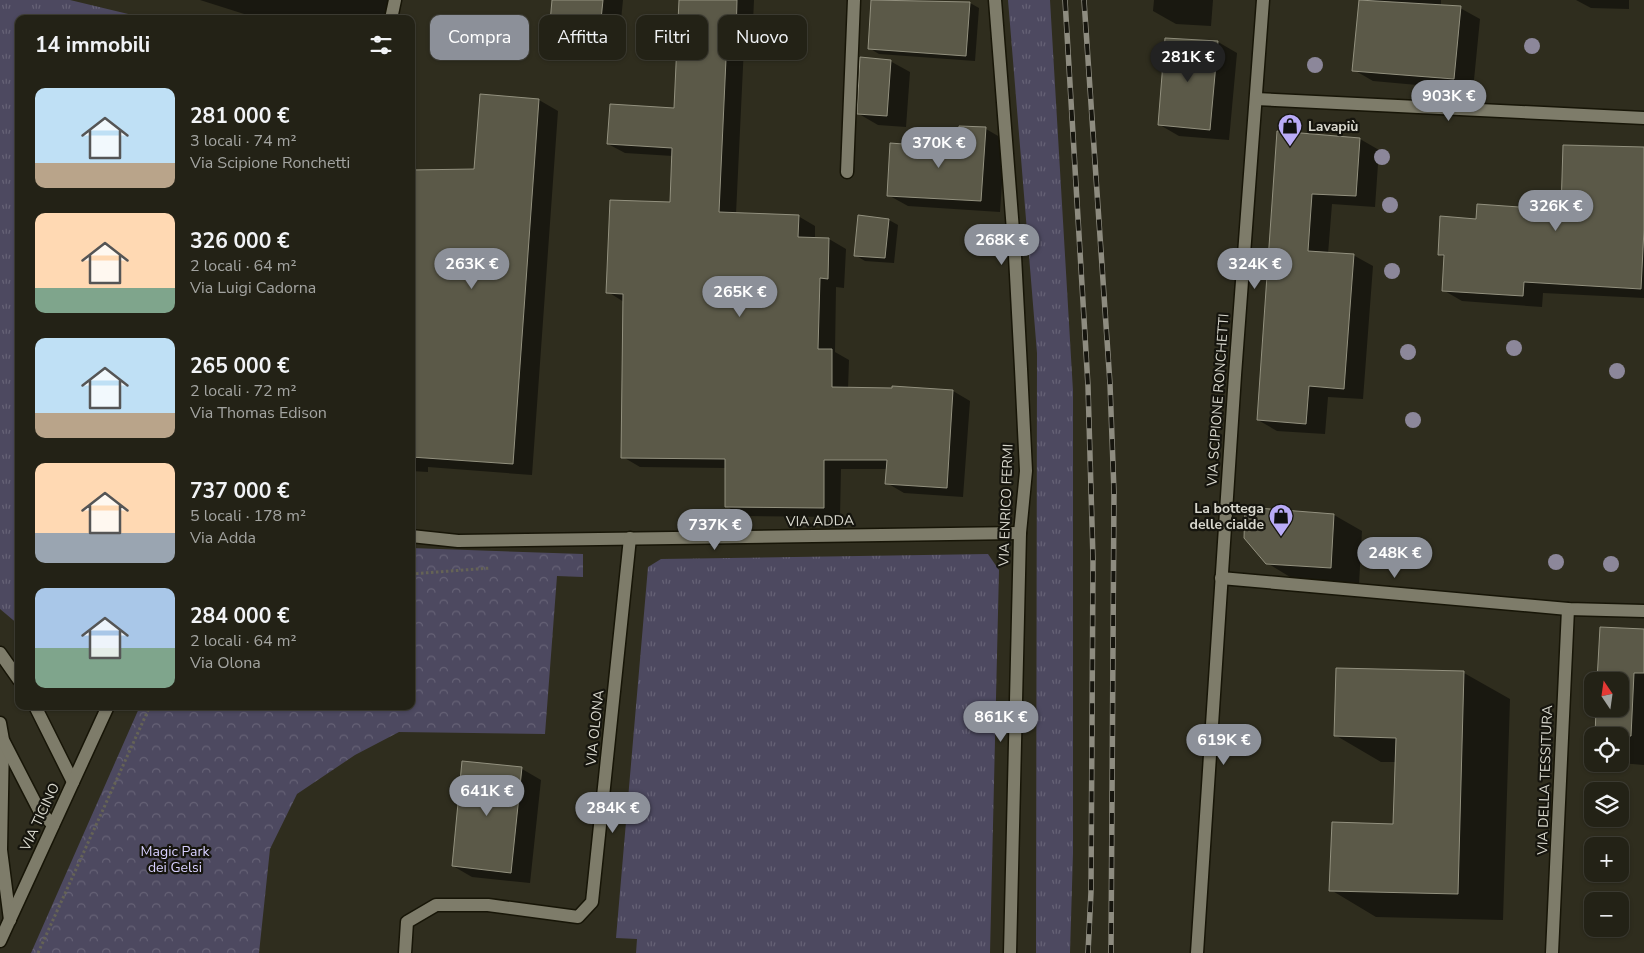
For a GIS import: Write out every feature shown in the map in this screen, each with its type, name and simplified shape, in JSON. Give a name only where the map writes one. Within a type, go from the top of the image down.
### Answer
[{"type":"street","points":[[392,15],[395,0]]},
{"type":"street","points":[[848,172],[854,0]]},
{"type":"street","name":"VIA ENRICO FERMI","points":[[994,0],[1015,256],[1026,471],[1020,534],[1010,953]]},
{"type":"street","name":"VIA SCIPIONE RONCHETTI","points":[[1198,953],[1221,578],[1264,0]]},
{"type":"street","points":[[1256,98],[1644,118]]},
{"type":"street","name":"VIA ADDA","points":[[415,536],[458,541],[1020,534]]},
{"type":"street","name":"VIA OLONA","points":[[405,953],[407,922],[436,905],[488,905],[578,917],[592,902],[630,538]]},
{"type":"street","points":[[1221,578],[1568,609],[1644,611]]},
{"type":"street","name":"VIA DELLA TESSITURA","points":[[1552,953],[1568,609]]},
{"type":"street","points":[[2,655],[15,661]]},
{"type":"street","points":[[2,655],[15,674]]},
{"type":"street","points":[[37,710],[73,782]]},
{"type":"street","name":"VIA TICINO","points":[[0,941],[106,710]]},
{"type":"street","points":[[0,723],[3,740],[1,850],[10,920]]},
{"type":"street","points":[[3,740],[39,810],[53,825]]},
{"type":"path","points":[[38,953],[148,710]]},
{"type":"green space","points":[[0,0],[70,0],[132,15],[15,15],[15,622],[0,609]]},
{"type":"green space","points":[[1008,0],[1050,0],[1073,391],[1073,853],[1070,953],[1036,953],[1037,353]]},
{"type":"green space","name":"Magic Park dei Gelsi","points":[[415,548],[583,554],[583,577],[557,576],[545,734],[399,732],[355,755],[297,794],[270,849],[259,953],[31,953],[138,710],[415,710]]},
{"type":"green space","points":[[988,554],[999,570],[990,953],[636,953],[637,939],[616,938],[648,567],[661,559]]},
{"type":"building","points":[[552,0],[603,0],[601,15],[551,15]]},
{"type":"building","points":[[679,0],[737,0],[737,15],[718,15],[718,60],[726,60],[719,212],[799,215],[798,237],[829,238],[828,279],[820,278],[818,349],[832,349],[832,387],[892,388],[892,386],[953,390],[947,488],[885,484],[887,460],[824,460],[824,508],[725,507],[725,459],[621,458],[623,294],[606,293],[610,200],[670,202],[672,148],[607,144],[610,104],[674,108],[676,60],[708,60],[708,15],[678,15]]},
{"type":"building","points":[[871,0],[970,2],[966,56],[868,49]]},
{"type":"building","points":[[1359,0],[1461,6],[1454,79],[1352,71]]},
{"type":"building","points":[[1165,38],[1218,41],[1210,130],[1158,125]]},
{"type":"building","points":[[860,57],[891,60],[887,116],[857,114]]},
{"type":"building","points":[[480,94],[539,99],[513,464],[415,457],[415,170],[474,169]]},
{"type":"building","points":[[959,126],[986,127],[981,201],[887,196],[890,143],[957,148]]},
{"type":"building","points":[[1277,131],[1360,138],[1356,196],[1312,194],[1308,251],[1354,254],[1344,389],[1309,386],[1306,424],[1257,420]]},
{"type":"building","points":[[1563,145],[1644,147],[1644,229],[1641,289],[1524,282],[1523,296],[1442,291],[1444,255],[1438,255],[1440,216],[1476,219],[1477,204],[1561,210]]},
{"type":"building","points":[[858,215],[889,219],[885,258],[854,256]]},
{"type":"building","points":[[1245,507],[1334,514],[1331,568],[1266,564],[1244,538]]},
{"type":"building","points":[[1600,627],[1644,629],[1644,673],[1634,673],[1631,736],[1629,736],[1629,727],[1595,727],[1596,718],[1629,718],[1629,672],[1598,672]]},
{"type":"building","points":[[1336,668],[1464,671],[1458,894],[1329,891],[1332,822],[1393,824],[1396,738],[1334,736]]},
{"type":"building","points":[[462,761],[522,767],[511,873],[452,866]]},
{"type":"railway","points":[[1065,0],[1088,386],[1093,559],[1091,892],[1088,953]]},
{"type":"railway","points":[[1084,0],[1110,384],[1114,492],[1111,953]]},
{"type":"place","name":"Lavapiù","points":[[1290,147]]},
{"type":"place","name":"La bottega delle cialde","points":[[1281,537]]}]
